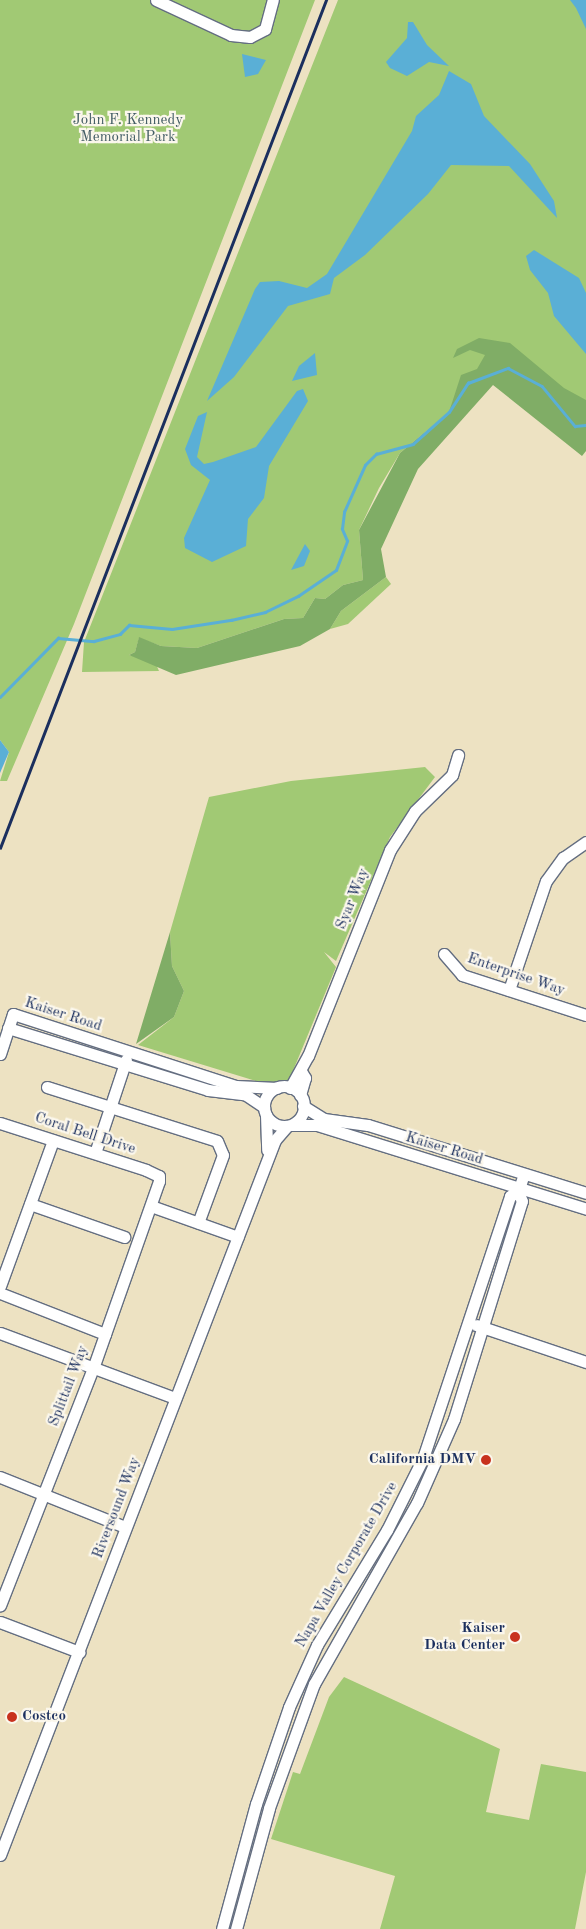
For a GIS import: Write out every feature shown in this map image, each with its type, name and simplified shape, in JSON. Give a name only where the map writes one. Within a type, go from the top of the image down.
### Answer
[{"type":"street","points":[[156,0],[231,35],[250,37],[265,29],[272,0]]},
{"type":"street","name":"Syar Way","points":[[298,1096],[305,1078],[301,1071],[386,858],[408,820],[452,775],[458,754]]},
{"type":"street","points":[[509,990],[546,881],[564,858],[586,842]]},
{"type":"street","name":"Enterprise Way","points":[[444,954],[462,975],[586,1015]]},
{"type":"street","name":"Kaiser Road","points":[[265,1111],[246,1095],[208,1090],[8,1028],[13,1014],[236,1086],[277,1088]]},
{"type":"street","points":[[0,1054],[8,1028]]},
{"type":"street","points":[[95,1153],[112,1107],[128,1052]]},
{"type":"street","points":[[47,1087],[217,1141],[222,1155],[198,1223]]},
{"type":"street","points":[[277,1088],[298,1096],[289,1125],[275,1124],[265,1111],[268,1094],[277,1088]]},
{"type":"street","name":"Kaiser Road","points":[[298,1096],[324,1119],[368,1125],[586,1193]]},
{"type":"street","name":"Riversound Way","points":[[264,1172],[265,1111]]},
{"type":"street","name":"Coral Bell Drive","points":[[0,1124],[95,1153],[159,1176]]},
{"type":"street","name":"Kaiser Road","points":[[289,1125],[317,1125],[518,1190],[586,1208]]},
{"type":"street","name":"Riversound Way","points":[[0,1855],[275,1140],[289,1125]]},
{"type":"street","points":[[0,1286],[53,1140]]},
{"type":"street","name":"Napa Valley Corporate Drive","points":[[222,1929],[263,1779],[317,1645],[411,1485],[470,1323],[510,1196],[518,1190],[524,1174]]},
{"type":"street","name":"Splittail Way","points":[[0,1605],[93,1368],[151,1206],[159,1176]]},
{"type":"street","name":"Napa Valley Corporate Drive","points":[[236,1929],[277,1784],[330,1650],[429,1479],[483,1327],[522,1202],[518,1190]]},
{"type":"street","points":[[30,1204],[124,1237]]},
{"type":"street","points":[[151,1206],[238,1238]]},
{"type":"street","points":[[0,1294],[105,1334]]},
{"type":"street","points":[[470,1323],[586,1362]]},
{"type":"street","points":[[0,1333],[175,1398]]},
{"type":"street","points":[[0,1477],[125,1527]]},
{"type":"street","points":[[0,1622],[79,1652]]},
{"type":"street","points":[[317,1645],[330,1650]]},
{"type":"green space","name":"John F. Kennedy Memorial Park","points":[[0,0],[315,0],[74,624],[7,781],[0,781],[9,752],[0,740]]},
{"type":"green space","points":[[338,0],[586,0],[586,425],[542,386],[468,383],[449,412],[400,453],[379,488],[359,530],[363,580],[343,585],[325,599],[315,598],[303,618],[284,619],[197,648],[161,646],[139,638],[135,652],[129,655],[155,662],[159,671],[82,672],[84,642]]},
{"type":"green space","points":[[479,338],[510,343],[564,388],[586,400],[586,451],[582,456],[493,385],[418,469],[381,549],[386,577],[341,611],[330,629],[300,646],[176,675],[129,655],[135,652],[139,637],[161,646],[197,648],[284,619],[303,618],[315,598],[325,599],[343,585],[363,580],[359,530],[400,453],[449,412],[461,375],[477,369],[485,355],[470,350],[453,358],[457,349]]},
{"type":"green space","points":[[386,577],[391,584],[348,624],[330,629],[341,611]]},
{"type":"green space","points":[[425,767],[435,777],[390,837],[336,961],[324,952],[336,967],[285,1090],[138,1045],[174,1017],[184,991],[172,966],[170,932],[209,797],[291,781]]},
{"type":"green space","points":[[170,932],[172,966],[184,991],[174,1017],[136,1044]]},
{"type":"green space","points":[[344,1677],[500,1749],[486,1812],[529,1820],[541,1764],[586,1772],[586,1872],[575,1929],[380,1929],[395,1876],[271,1839],[293,1772],[300,1774],[329,1697]]},
{"type":"water","points":[[570,0],[586,0],[586,29],[576,8]]},
{"type":"water","points":[[408,22],[413,22],[427,45],[449,66],[429,62],[407,76],[390,68],[386,62],[407,38]]},
{"type":"water","points":[[242,54],[266,60],[258,74],[245,77]]},
{"type":"water","points":[[449,71],[471,84],[484,116],[530,164],[554,201],[557,218],[509,166],[451,165],[428,194],[365,255],[334,278],[330,294],[288,306],[234,377],[207,401],[255,289],[260,282],[279,281],[307,288],[327,274],[412,131],[416,116],[439,95]]},
{"type":"water","points":[[534,250],[579,278],[586,293],[586,354],[554,316],[548,293],[530,270],[526,256]]},
{"type":"water","points":[[315,353],[317,375],[292,381],[299,366]]},
{"type":"water","points":[[303,389],[308,401],[269,466],[264,498],[248,519],[246,546],[212,562],[185,548],[184,538],[210,480],[191,465],[185,449],[198,416],[207,412],[197,457],[204,464],[256,447],[297,391]]},
{"type":"water","points":[[305,544],[310,551],[304,566],[291,570]]},
{"type":"water","points":[[0,740],[9,752],[0,773]]},
{"type":"waterway","points":[[0,697],[58,638],[94,641],[120,634],[129,625],[172,629],[231,620],[265,612],[298,596],[336,570],[347,541],[342,529],[344,512],[365,465],[376,454],[413,444],[449,412],[468,383],[508,368],[542,386],[575,426],[586,425]]},
{"type":"railway","points":[[0,848],[326,0]]},
{"type":"place","name":"California DMV","points":[[486,1460]]},
{"type":"place","name":"Kaiser Data Center","points":[[515,1637]]},
{"type":"place","name":"Costco","points":[[12,1717]]}]
